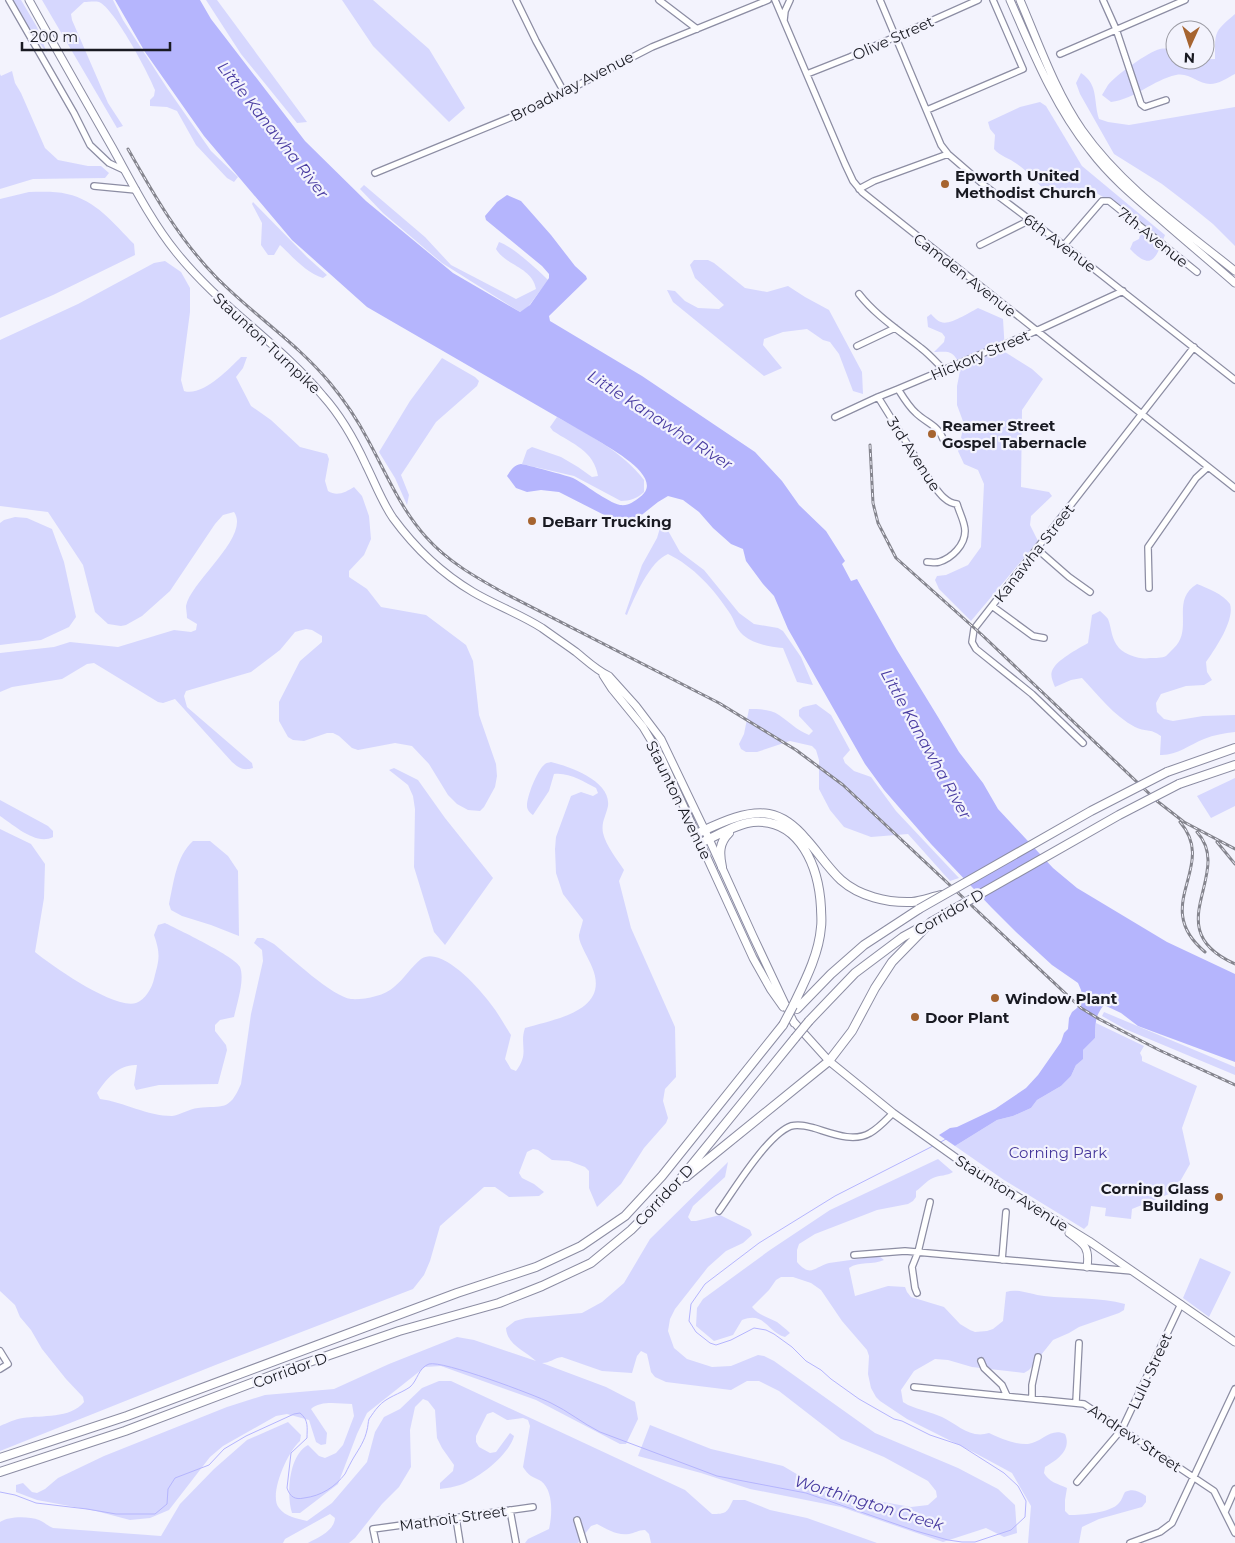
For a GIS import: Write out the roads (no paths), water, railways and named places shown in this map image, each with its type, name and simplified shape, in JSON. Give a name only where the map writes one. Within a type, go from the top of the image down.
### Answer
[{"type":"highway","name":"Corridor D","points":[[0,1458],[127,1416],[457,1294],[536,1267],[581,1246],[625,1216],[662,1176],[783,1025],[795,1007],[864,945],[943,894],[1090,811],[1167,772],[1235,748]]},
{"type":"highway","name":"Corridor D","points":[[0,1472],[125,1431],[286,1370],[390,1335],[499,1303],[542,1286],[591,1263],[631,1230],[673,1188],[809,1021],[855,973],[903,937],[1119,815],[1179,784],[1235,764]]},
{"type":"highway","points":[[696,834],[746,814],[774,815],[789,822],[840,880],[861,894],[885,900],[913,902],[943,894]]},
{"type":"highway","points":[[700,843],[747,823],[763,822],[785,829],[798,840],[809,856],[816,874],[822,926],[816,951],[795,1007]]},
{"type":"highway","points":[[722,867],[720,856],[721,843],[728,833],[739,826]]},
{"type":"highway","points":[[673,1188],[830,1061],[852,1030],[892,962],[931,922]]},
{"type":"main road","name":"Staunton Turnpike","points":[[29,0],[124,170],[163,235],[194,274],[304,375],[324,397],[338,415],[353,440],[392,516],[422,552],[451,578],[474,593],[538,626],[576,652],[602,673]]},
{"type":"main road","points":[[1010,0],[1051,89],[1068,120],[1089,149],[1128,192],[1235,283]]},
{"type":"main road","points":[[1020,0],[1063,97],[1079,124],[1101,154],[1131,186],[1235,272]]},
{"type":"main road","name":"Staunton Avenue","points":[[602,673],[621,688],[649,722],[660,739],[705,830],[794,1023]]},
{"type":"main road","name":"Staunton Avenue","points":[[602,673],[612,689],[643,727],[662,757],[753,958],[771,990],[794,1023],[830,1061],[893,1113],[963,1162],[1097,1246],[1235,1342]]},
{"type":"main road","points":[[1043,1213],[1053,1223],[1084,1244],[1087,1248],[1087,1267]]},
{"type":"main road","points":[[1088,1257],[1097,1246]]},
{"type":"street","points":[[9,0],[90,144],[109,163],[124,170]]},
{"type":"street","points":[[516,0],[564,92]]},
{"type":"street","points":[[659,0],[697,29]]},
{"type":"street","name":"Broadway Avenue","points":[[375,173],[510,118],[644,50],[768,0]]},
{"type":"street","name":"Camden Avenue","points":[[774,0],[845,164],[858,189],[1235,488]]},
{"type":"street","points":[[784,22],[790,0]]},
{"type":"street","name":"6th Avenue","points":[[880,0],[941,145],[948,154],[985,186],[1064,245],[1235,380]]},
{"type":"street","name":"Olive Street","points":[[807,74],[978,0]]},
{"type":"street","points":[[927,110],[1022,69],[993,0]]},
{"type":"street","points":[[1103,0],[1116,29],[1141,104],[1145,108],[1166,100]]},
{"type":"street","points":[[1060,54],[1185,0]]},
{"type":"street","points":[[858,189],[874,181],[948,154]]},
{"type":"street","points":[[94,186],[136,190]]},
{"type":"street","name":"7th Avenue","points":[[1064,245],[1102,201],[1109,201],[1197,272]]},
{"type":"street","points":[[980,245],[1030,220]]},
{"type":"street","name":"Hickory Street","points":[[835,417],[878,396],[898,390],[1036,332],[1123,292]]},
{"type":"street","points":[[859,294],[944,370]]},
{"type":"street","points":[[857,346],[895,328]]},
{"type":"street","name":"Kanawha Street","points":[[1082,743],[1032,694],[976,649],[972,642],[974,629],[1194,347]]},
{"type":"street","points":[[898,390],[916,414],[934,426],[943,438]]},
{"type":"street","name":"3rd Avenue","points":[[878,396],[940,494],[951,503],[957,504],[965,530],[959,549],[938,563],[927,562]]},
{"type":"street","points":[[1149,588],[1148,547],[1196,478],[1208,467]]},
{"type":"street","points":[[1037,549],[1069,577],[1090,592]]},
{"type":"street","points":[[992,606],[1033,636],[1044,638]]},
{"type":"street","points":[[719,1211],[761,1152],[782,1131],[790,1127],[802,1125],[846,1137],[857,1137],[868,1134],[878,1128],[893,1113]]},
{"type":"street","points":[[917,1293],[912,1267],[918,1252],[930,1202]]},
{"type":"street","points":[[1002,1260],[1006,1212]]},
{"type":"street","name":"Staunton Avenue","points":[[854,1255],[905,1251],[1132,1271]]},
{"type":"street","name":"Lulu Street","points":[[1076,1482],[1122,1429],[1181,1304]]},
{"type":"street","points":[[1076,1402],[1079,1343]]},
{"type":"street","points":[[0,1351],[8,1364],[0,1369]]},
{"type":"street","points":[[1032,1398],[1032,1385],[1038,1357]]},
{"type":"street","points":[[981,1361],[984,1368],[1002,1385],[1007,1396]]},
{"type":"street","name":"Andrew Street","points":[[914,1387],[1084,1404],[1214,1491],[1235,1533]]},
{"type":"street","points":[[1130,1543],[1160,1532],[1168,1527],[1174,1519],[1235,1389]]},
{"type":"street","points":[[1225,1512],[1235,1489]]},
{"type":"street","name":"Mathoit Street","points":[[376,1543],[373,1529],[533,1507]]},
{"type":"street","points":[[510,1510],[516,1543]]},
{"type":"street","points":[[456,1518],[460,1543]]},
{"type":"street","points":[[577,1520],[584,1543]]},
{"type":"water","name":"Little Kanawha River","points":[[115,0],[200,0],[211,19],[305,141],[366,201],[453,273],[520,312],[530,305],[549,278],[549,274],[542,266],[486,220],[485,216],[497,202],[507,195],[521,201],[587,279],[549,316],[550,321],[642,376],[755,452],[782,481],[799,505],[826,531],[845,561],[842,564],[851,581],[857,579],[897,650],[959,752],[983,783],[998,809],[1053,868],[1077,888],[1167,942],[1235,974],[1235,1062],[1138,1026],[1121,1013],[1104,1005],[1097,1017],[1095,1038],[1083,1050],[1083,1059],[1076,1065],[1071,1076],[1061,1086],[1037,1100],[1031,1108],[1013,1116],[997,1120],[955,1146],[939,1135],[950,1128],[957,1127],[995,1109],[1026,1088],[1038,1075],[1068,1029],[1069,1018],[1077,1008],[1082,996],[1078,983],[1052,965],[1016,932],[931,844],[884,790],[865,764],[788,629],[774,596],[746,561],[743,549],[731,544],[699,512],[683,500],[668,496],[629,525],[620,523],[559,492],[541,490],[527,492],[516,488],[507,476],[511,470],[521,464],[573,478],[620,505],[633,502],[640,497],[646,489],[646,481],[642,473],[634,465],[597,440],[367,307],[292,240],[204,136],[145,52]]},
{"type":"waterway","name":"Worthington Creek","points":[[939,1143],[946,1139]]},
{"type":"waterway","name":"Worthington Creek","points":[[0,1492],[15,1495],[36,1503],[116,1514],[155,1514],[167,1504],[168,1489],[175,1478],[209,1465],[224,1449],[246,1436],[300,1413],[306,1421],[307,1438],[291,1453],[287,1488],[291,1496],[295,1498],[310,1497],[332,1487],[345,1474],[363,1441],[369,1419],[377,1408],[385,1401],[410,1387],[425,1366],[437,1364],[469,1372],[527,1393],[557,1406],[600,1432],[717,1476],[806,1493],[916,1531],[948,1540],[975,1542],[1011,1530],[1025,1517],[1026,1501],[1018,1486],[1004,1473],[960,1445],[930,1435],[894,1419],[859,1399],[806,1361],[792,1347],[766,1330],[754,1328],[731,1340],[716,1345],[710,1343],[696,1332],[689,1321],[691,1304],[705,1284],[759,1243],[835,1196],[933,1146]]},
{"type":"railway","points":[[128,149],[168,216],[190,247],[230,291],[317,368],[351,410],[408,514],[426,537],[444,554],[463,569],[495,588],[719,703],[796,750],[843,785],[1081,1008],[1159,1050],[1235,1085]]},
{"type":"railway","points":[[870,445],[873,503],[878,523],[896,558],[981,634],[1157,801],[1184,822],[1235,849]]},
{"type":"railway","points":[[1180,822],[1190,839],[1192,855],[1183,902],[1183,918],[1189,935],[1205,952]]},
{"type":"railway","points":[[1197,832],[1206,848],[1208,865],[1198,918],[1201,935],[1212,950],[1235,964]]},
{"type":"railway","points":[[1217,842],[1235,864]]},
{"type":"place","name":"Epworth United Methodist Church","points":[[945,184]]},
{"type":"place","name":"Reamer Street Gospel Tabernacle","points":[[932,434]]},
{"type":"place","name":"DeBarr Trucking","points":[[532,521]]},
{"type":"place","name":"Window Plant","points":[[995,998]]},
{"type":"place","name":"Door Plant","points":[[915,1017]]},
{"type":"place","name":"Corning Glass Building","points":[[1219,1197]]},
{"type":"park label","name":"Corning Park","points":[[1058,1152]]}]
